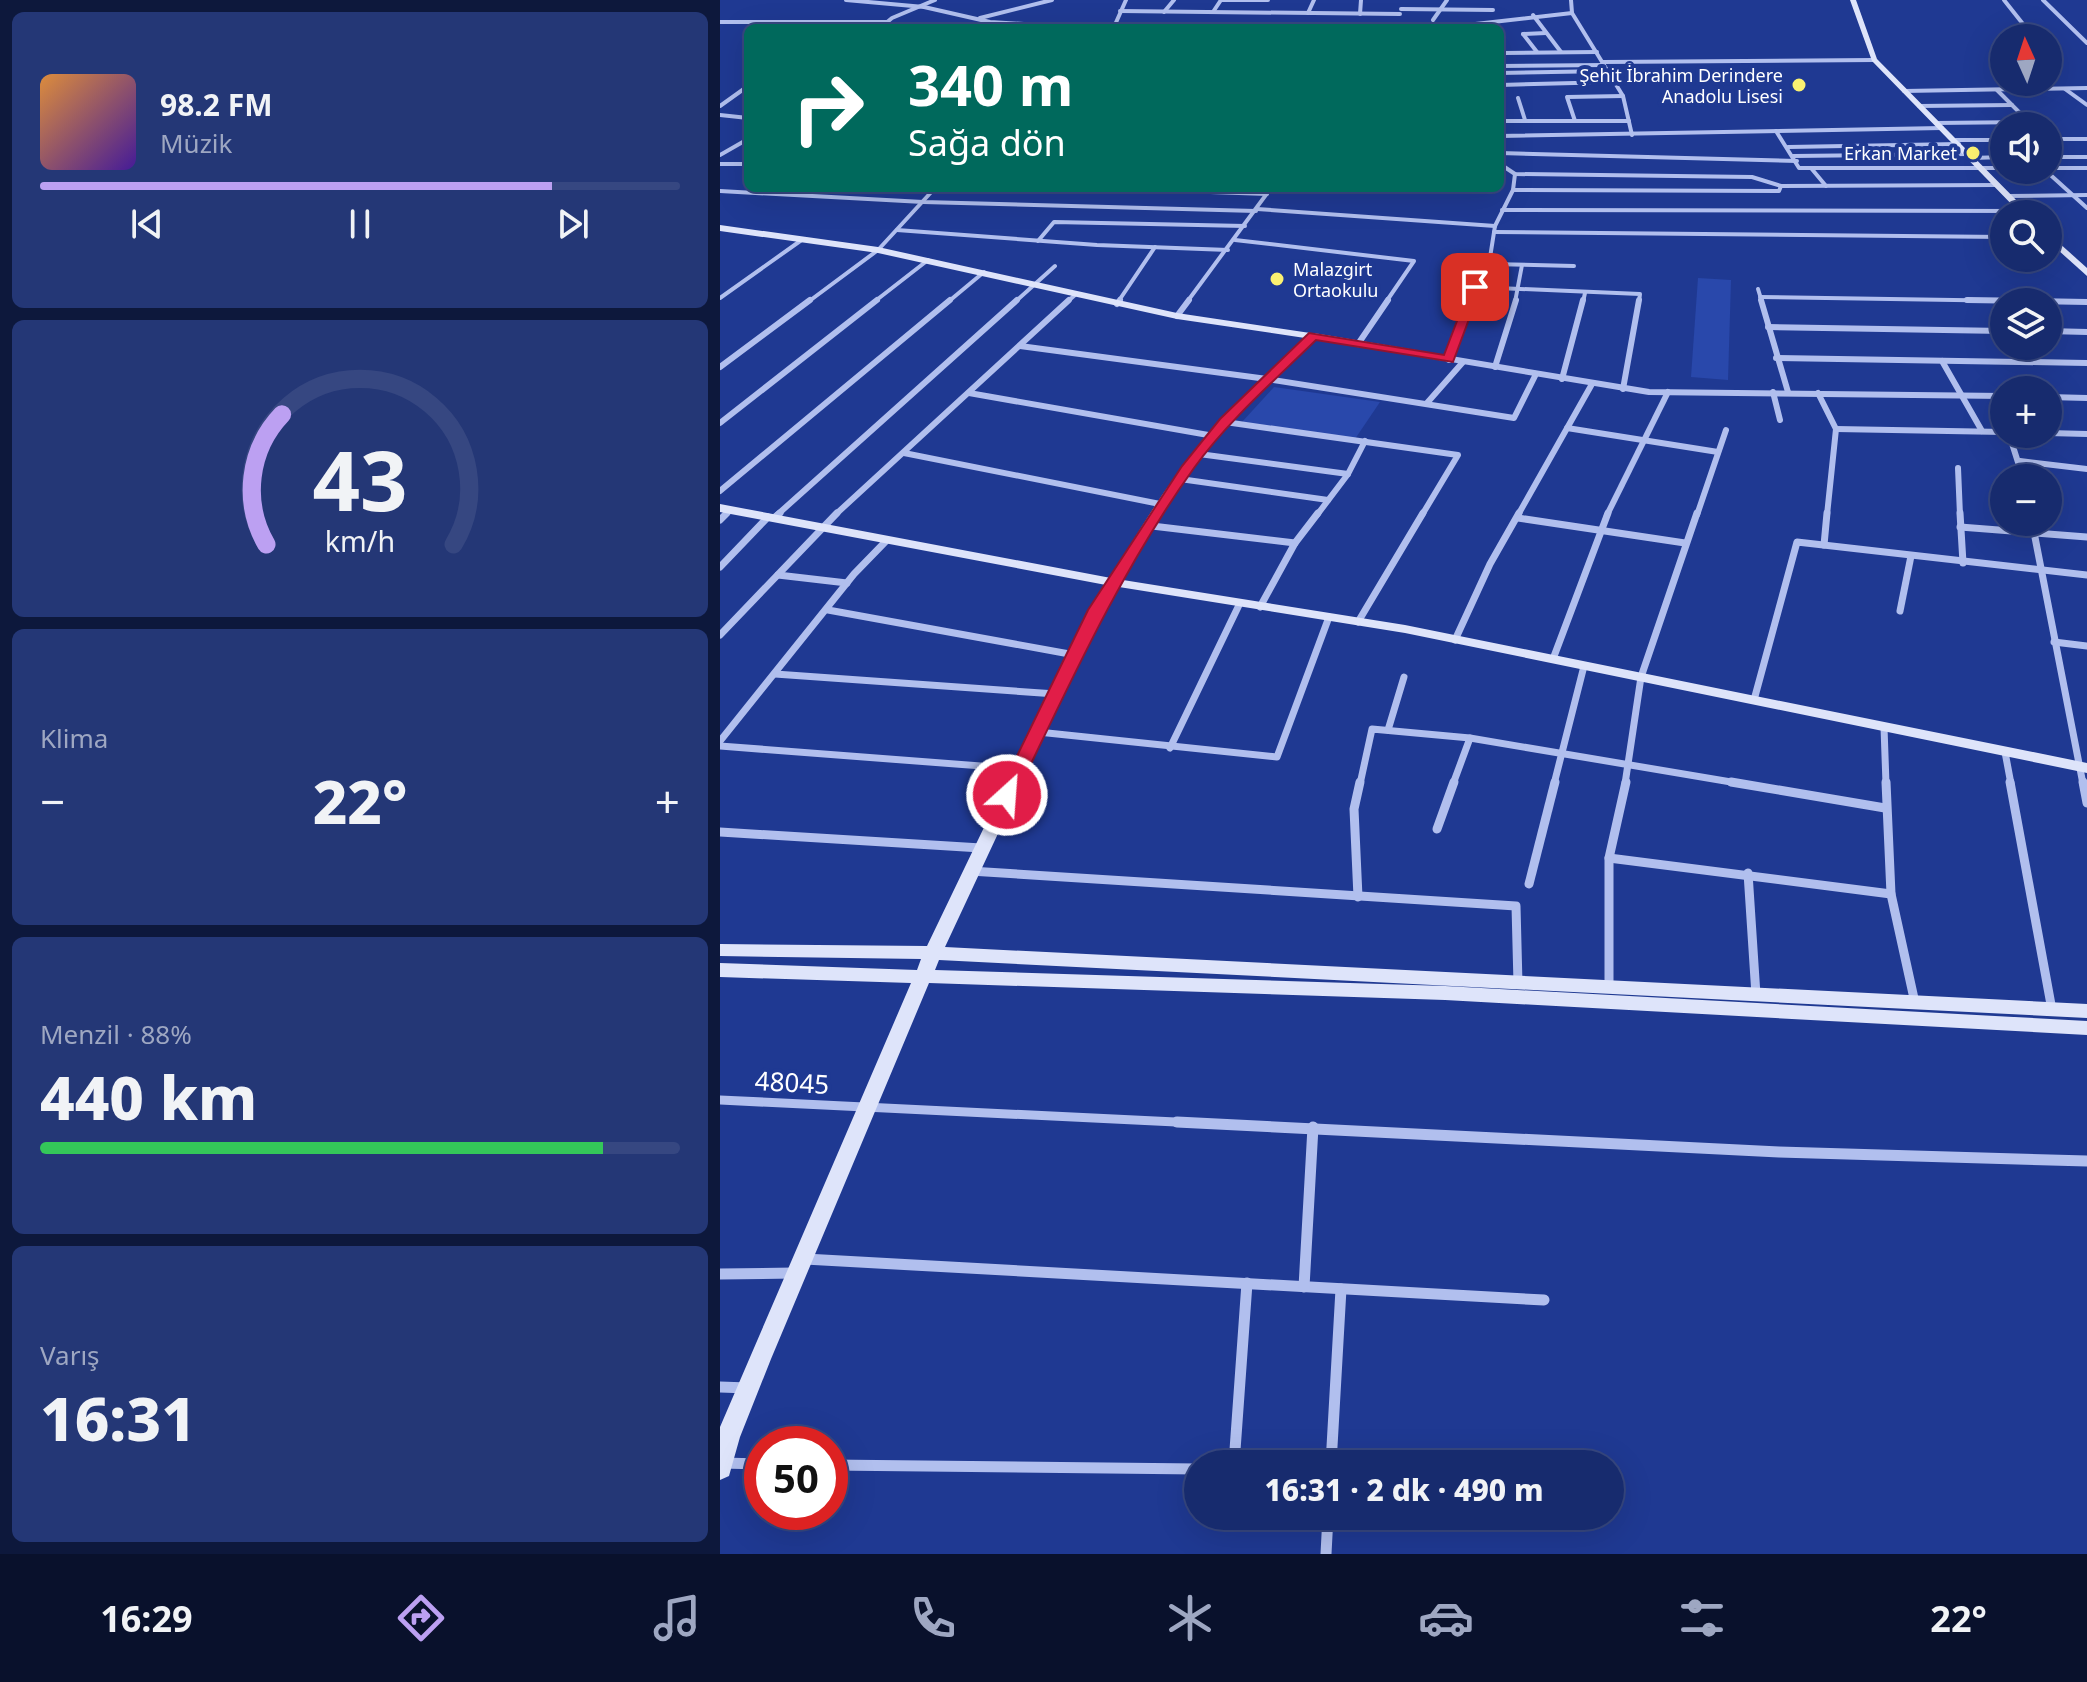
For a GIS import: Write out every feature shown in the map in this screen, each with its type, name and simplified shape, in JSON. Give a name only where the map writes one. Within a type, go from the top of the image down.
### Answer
[{"type":"main road","points":[[1853,0],[1874,60],[2012,200]]},
{"type":"main road","points":[[720,228],[878,250],[1177,316],[1313,336]]},
{"type":"main road","points":[[2062,249],[2087,273]]},
{"type":"main road","points":[[721,1465],[798,1266],[921,974],[1096,610],[1117,583],[1180,479],[1199,454],[1225,422],[1313,336]]},
{"type":"main road","points":[[723,512],[1455,640],[2083,767]]},
{"type":"main road","points":[[720,950],[931,953],[2087,1011]]},
{"type":"main road","points":[[720,970],[1445,993],[2087,1028]]},
{"type":"street","points":[[846,0],[917,6],[975,19],[1038,24]]},
{"type":"street","points":[[885,24],[935,0]]},
{"type":"street","points":[[975,19],[1052,0]]},
{"type":"street","points":[[1115,24],[1126,0]]},
{"type":"street","points":[[1164,12],[1174,0]]},
{"type":"street","points":[[1213,12],[1221,0],[1268,0],[1261,13]]},
{"type":"street","points":[[1308,13],[1314,0]]},
{"type":"street","points":[[1360,14],[1361,0]]},
{"type":"street","points":[[1433,20],[1437,10],[1447,0]]},
{"type":"street","points":[[1493,10],[1496,0]]},
{"type":"street","points":[[1571,0],[1572,13],[1623,96],[1632,135]]},
{"type":"street","points":[[2004,0],[2023,24]]},
{"type":"street","points":[[2043,0],[2087,42]]},
{"type":"street","points":[[1120,11],[1360,14],[1401,9],[1493,10],[1501,19]]},
{"type":"street","points":[[1400,22],[1401,9]]},
{"type":"street","points":[[1492,24],[1501,19],[1572,13]]},
{"type":"street","points":[[1533,15],[1561,52]]},
{"type":"street","points":[[720,22],[887,22]]},
{"type":"street","points":[[1537,52],[1523,34],[1546,33]]},
{"type":"street","points":[[1504,53],[1597,52]]},
{"type":"street","points":[[1504,66],[1874,60]]},
{"type":"street","points":[[1504,73],[1608,71]]},
{"type":"street","points":[[1504,85],[1615,82]]},
{"type":"street","points":[[2062,89],[2087,88]]},
{"type":"street","points":[[720,106],[744,89]]},
{"type":"street","points":[[2065,89],[2087,105]]},
{"type":"street","points":[[1904,91],[1990,90]]},
{"type":"street","points":[[1575,121],[1567,97],[1623,96]]},
{"type":"street","points":[[2003,96],[2019,112]]},
{"type":"street","points":[[1518,98],[1525,120]]},
{"type":"street","points":[[1919,106],[2012,105]]},
{"type":"street","points":[[720,115],[744,118]]},
{"type":"street","points":[[1504,121],[1629,121]]},
{"type":"street","points":[[1504,136],[1990,125]]},
{"type":"street","points":[[1776,131],[1799,168],[1990,168]]},
{"type":"street","points":[[1531,136],[1532,153]]},
{"type":"street","points":[[2062,139],[2087,139]]},
{"type":"street","points":[[720,155],[744,141]]},
{"type":"street","points":[[1788,147],[1990,141]]},
{"type":"street","points":[[1504,153],[1795,159],[1990,157]]},
{"type":"street","points":[[2062,157],[2087,157]]},
{"type":"street","points":[[720,164],[744,164]]},
{"type":"street","points":[[1504,167],[1515,174],[1752,177],[1781,186],[1998,185]]},
{"type":"street","points":[[1811,168],[1826,186]]},
{"type":"street","points":[[2062,169],[2087,168]]},
{"type":"street","points":[[1449,360],[1475,287],[1489,264],[1494,229],[1513,190],[1515,174]]},
{"type":"street","points":[[2062,184],[2087,208]]},
{"type":"street","points":[[1513,190],[1779,191],[1781,186]]},
{"type":"street","points":[[720,191],[923,202],[1257,210],[1494,229],[1990,237]]},
{"type":"street","points":[[720,367],[878,250],[932,192]]},
{"type":"street","points":[[1177,316],[1267,194],[1210,192]]},
{"type":"street","points":[[2008,196],[2087,195]]},
{"type":"street","points":[[1502,210],[1990,213]]},
{"type":"street","points":[[1038,241],[1054,222],[1245,226]]},
{"type":"street","points":[[897,230],[1038,241],[1228,250]]},
{"type":"street","points":[[720,298],[803,239]]},
{"type":"street","points":[[1235,240],[1414,261],[1358,344]]},
{"type":"street","points":[[1117,304],[1155,247]]},
{"type":"street","points":[[720,423],[928,260]]},
{"type":"street","points":[[1489,264],[1574,266]]},
{"type":"street","points":[[1495,367],[1519,290],[1522,265]]},
{"type":"street","points":[[720,567],[1055,266]]},
{"type":"street","points":[[720,491],[984,272]]},
{"type":"street","points":[[1475,287],[1640,294],[1623,389]]},
{"type":"street","points":[[1758,289],[1788,392]]},
{"type":"street","points":[[1562,379],[1585,293]]},
{"type":"street","points":[[720,635],[822,527],[1075,295]]},
{"type":"street","points":[[1760,297],[2087,302]]},
{"type":"street","points":[[1768,327],[1990,331]]},
{"type":"street","points":[[2062,331],[2087,332]]},
{"type":"street","points":[[1313,336],[1623,389],[1990,396]]},
{"type":"street","points":[[1020,346],[1267,379],[1514,418],[1536,374]]},
{"type":"street","points":[[1776,358],[2087,363]]},
{"type":"street","points":[[1942,361],[1982,431]]},
{"type":"street","points":[[1427,403],[1463,362]]},
{"type":"street","points":[[1455,640],[1490,564],[1592,384]]},
{"type":"street","points":[[1553,659],[1599,528],[1639,440],[1668,392]]},
{"type":"street","points":[[1773,392],[1780,420]]},
{"type":"street","points":[[969,393],[1214,436]]},
{"type":"street","points":[[1818,393],[1836,429],[1824,545]]},
{"type":"street","points":[[2062,397],[2087,398]]},
{"type":"street","points":[[1225,422],[1458,455],[1358,622]]},
{"type":"street","points":[[1567,428],[1718,452]]},
{"type":"street","points":[[1836,429],[1990,432]]},
{"type":"street","points":[[1609,988],[1609,858],[1630,763],[1641,677],[1726,430]]},
{"type":"street","points":[[2062,433],[2087,434]]},
{"type":"street","points":[[1260,607],[1295,543],[1348,474],[1365,441]]},
{"type":"street","points":[[2014,448],[2021,464]]},
{"type":"street","points":[[904,453],[1165,505]]},
{"type":"street","points":[[1199,454],[1348,474]]},
{"type":"street","points":[[2020,461],[2087,469]]},
{"type":"street","points":[[1958,468],[1963,563]]},
{"type":"street","points":[[1180,479],[1328,500]]},
{"type":"street","points":[[1518,518],[1685,543]]},
{"type":"street","points":[[1152,526],[1295,543]]},
{"type":"street","points":[[1960,527],[1990,529]]},
{"type":"street","points":[[2062,535],[2087,537]]},
{"type":"street","points":[[2034,536],[2054,642],[2083,767],[2087,803]]},
{"type":"street","points":[[720,744],[847,583],[887,540]]},
{"type":"street","points":[[1754,700],[1797,542],[2087,575]]},
{"type":"street","points":[[1900,611],[1911,556]]},
{"type":"street","points":[[778,575],[847,583]]},
{"type":"street","points":[[1170,748],[1240,603]]},
{"type":"street","points":[[828,610],[1075,655]]},
{"type":"street","points":[[1038,732],[1277,757],[1329,617]]},
{"type":"street","points":[[2054,642],[2087,646]]},
{"type":"street","points":[[1529,884],[1584,666]]},
{"type":"street","points":[[775,674],[1056,694]]},
{"type":"street","points":[[1388,730],[1404,677]]},
{"type":"street","points":[[1884,727],[1891,894],[1915,1003]]},
{"type":"street","points":[[1358,897],[1354,809],[1372,729],[1470,738],[1885,808]]},
{"type":"street","points":[[1437,829],[1470,738]]},
{"type":"street","points":[[720,744],[1020,769]]},
{"type":"street","points":[[2005,752],[2052,1010]]},
{"type":"street","points":[[720,832],[981,848]]},
{"type":"street","points":[[1609,858],[1748,873],[1891,894]]},
{"type":"street","points":[[970,871],[1516,906],[1518,984]]},
{"type":"street","points":[[1748,873],[1756,995]]},
{"type":"street","name":"48045","points":[[720,1100],[1779,1152],[2087,1161]]},
{"type":"street","points":[[1304,1287],[1313,1127]]},
{"type":"street","points":[[720,1274],[798,1266],[1247,1283],[1544,1300]]},
{"type":"street","points":[[1235,1450],[1247,1283]]},
{"type":"street","points":[[1332,1450],[1341,1289]]},
{"type":"street","points":[[720,1387],[749,1388]]},
{"type":"street","points":[[721,1465],[744,1464]]},
{"type":"street","points":[[848,1465],[1184,1469]]},
{"type":"street","points":[[1326,1554],[1327,1530]]},
{"type":"shaded area","points":[[1698,278],[1731,280],[1728,380],[1691,377]]},
{"type":"shaded area","points":[[1274,387],[1380,402],[1355,439],[1242,422]]},
{"type":"place","name":"Şehit İbrahim Derindere Anadolu Lisesi","points":[[1799,85]]},
{"type":"place","name":"Erkan Market","points":[[1973,153]]},
{"type":"place","name":"Malazgirt Ortaokulu","points":[[1277,279]]},
{"type":"route","points":[[1007,795],[1096,610],[1117,583],[1189,466],[1225,422],[1313,336],[1449,360],[1475,287]]}]
